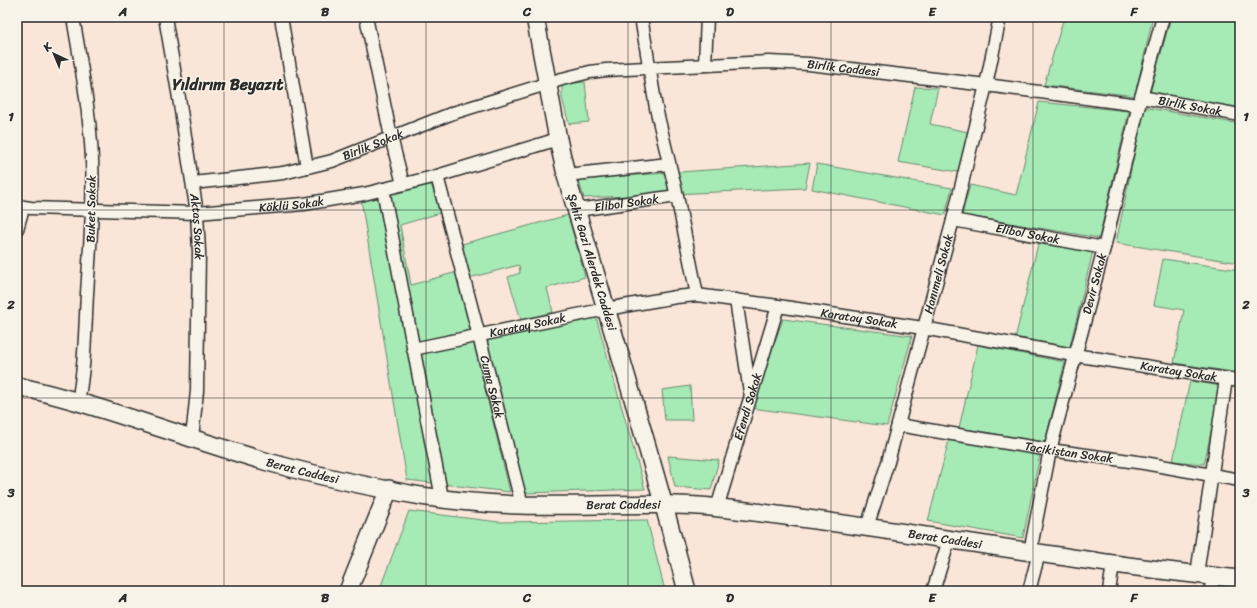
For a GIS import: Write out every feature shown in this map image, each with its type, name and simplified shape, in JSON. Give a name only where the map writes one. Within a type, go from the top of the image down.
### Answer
[{"type":"street","name":"Buket Sokak","points":[[73,17],[86,95],[91,143],[92,210],[84,361],[78,402]]},
{"type":"street","name":"Aktaş Sokak","points":[[165,17],[197,213],[199,260],[197,391],[192,438]]},
{"type":"street","points":[[282,17],[307,167]]},
{"type":"street","points":[[366,17],[391,137],[403,184]]},
{"type":"street","name":"Şehit Gazi Alerdek Caddesi","points":[[535,17],[566,175],[664,505],[687,591]]},
{"type":"street","points":[[641,17],[656,108],[677,196],[697,295]]},
{"type":"street","points":[[705,65],[706,17]]},
{"type":"street","name":"Hanımeli Sokak","points":[[867,528],[888,462],[953,220],[986,85],[1000,17]]},
{"type":"street","name":"Devir Sokak","points":[[1029,591],[1050,450],[1074,355],[1104,248],[1140,101],[1163,17]]},
{"type":"street","name":"Birlik Caddesi","points":[[547,84],[590,72],[769,62],[808,64],[1140,101]]},
{"type":"street","name":"Birlik Sokak","points":[[193,183],[283,173],[332,161],[453,113],[547,84]]},
{"type":"street","name":"Birlik Sokak","points":[[1140,101],[1240,115]]},
{"type":"street","name":"Köklü Sokak","points":[[20,207],[197,213],[304,204],[331,200],[436,176],[558,139]]},
{"type":"street","points":[[566,175],[669,164]]},
{"type":"street","name":"Cuma Sokak","points":[[436,176],[522,505]]},
{"type":"street","points":[[382,189],[442,498]]},
{"type":"street","name":"Elibol Sokak","points":[[577,210],[677,196]]},
{"type":"street","points":[[17,229],[20,207]]},
{"type":"street","name":"Elibol Sokak","points":[[953,220],[1104,248]]},
{"type":"street","name":"Karatay Sokak","points":[[413,349],[606,309],[676,297],[697,295],[923,328],[1074,355],[1240,381]]},
{"type":"street","points":[[736,300],[751,395]]},
{"type":"street","name":"Efendi Sokak","points":[[717,508],[778,306]]},
{"type":"street","points":[[1197,574],[1226,379]]},
{"type":"street","name":"Berat Caddesi","points":[[17,386],[78,402],[269,462],[306,472],[389,490],[464,502],[522,505],[664,505],[717,508],[867,528],[1113,564],[1197,574],[1212,584],[1240,579]]},
{"type":"street","name":"Tacikistan Sokak","points":[[898,425],[1050,450],[1144,463],[1240,480]]},
{"type":"street","points":[[348,591],[389,490]]},
{"type":"street","points":[[933,591],[949,540]]},
{"type":"street","points":[[1109,591],[1113,564]]},
{"type":"green space","points":[[1064,17],[1153,17],[1135,96],[1044,85]]},
{"type":"green space","points":[[1171,17],[1240,17],[1240,108],[1150,93]]},
{"type":"green space","points":[[585,82],[589,122],[569,124],[562,98],[562,84]]},
{"type":"green space","points":[[915,87],[938,88],[930,124],[968,132],[958,172],[898,162]]},
{"type":"green space","points":[[1039,102],[1129,111],[1099,238],[962,215],[970,185],[1016,195]]},
{"type":"green space","points":[[1144,107],[1240,124],[1240,263],[1116,243]]},
{"type":"green space","points":[[810,163],[805,188],[584,198],[578,179]]},
{"type":"green space","points":[[817,164],[952,188],[945,215],[812,189]]},
{"type":"green space","points":[[431,183],[440,213],[400,225],[411,285],[457,272],[510,492],[407,480],[361,200]]},
{"type":"green space","points":[[568,215],[585,277],[547,288],[553,312],[521,320],[508,277],[520,273],[519,265],[469,278],[462,244]]},
{"type":"green space","points":[[1038,244],[1093,251],[1069,350],[1015,339]]},
{"type":"green space","points":[[1163,259],[1240,270],[1240,373],[1174,363],[1184,310],[1154,305]]},
{"type":"green space","points":[[596,317],[645,489],[526,493],[485,338]]},
{"type":"green space","points":[[783,319],[912,336],[887,426],[751,408]]},
{"type":"green space","points":[[978,345],[1065,362],[1045,442],[959,428]]},
{"type":"green space","points":[[1190,381],[1221,386],[1204,464],[1173,461]]},
{"type":"green space","points":[[690,386],[692,420],[665,420],[662,390]]},
{"type":"green space","points":[[949,440],[1040,455],[1023,538],[928,521]]},
{"type":"green space","points":[[668,456],[719,460],[711,490],[675,487]]},
{"type":"green space","points":[[409,511],[499,522],[647,520],[665,591],[379,591]]},
{"type":"district","name":"Yıldırım Beyazıt","points":[[228,84]]}]
